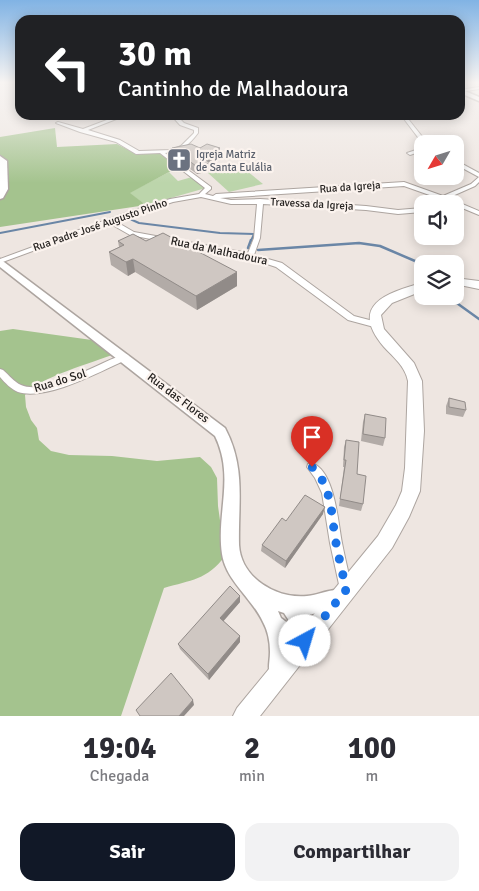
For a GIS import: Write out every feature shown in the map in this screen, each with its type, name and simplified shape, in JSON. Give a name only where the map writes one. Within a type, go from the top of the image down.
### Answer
[{"type":"main road","points":[[464,282],[479,285]]},
{"type":"main road","points":[[245,716],[385,542],[403,514],[411,489],[416,394],[414,375],[407,360],[380,335],[374,324],[375,313],[382,305],[395,297],[414,290]]},
{"type":"street","points":[[82,131],[111,120]]},
{"type":"street","points":[[58,123],[118,142],[138,153],[162,153],[183,147],[196,133],[196,129],[182,124],[178,120]]},
{"type":"street","points":[[407,120],[419,135]]},
{"type":"street","points":[[410,153],[414,152]]},
{"type":"street","points":[[162,153],[209,188],[201,195]]},
{"type":"street","points":[[0,158],[3,161],[4,189],[0,196]]},
{"type":"street","points":[[464,167],[479,175]]},
{"type":"street","points":[[449,195],[473,185],[479,179]]},
{"type":"street","name":"Rua da Igreja","points":[[216,196],[393,184],[411,186],[434,195]]},
{"type":"street","name":"Travessa da Igreja","points":[[201,195],[231,202],[366,208],[398,212],[414,211]]},
{"type":"street","name":"Rua Padre José Augusto Pinho","points":[[0,261],[109,220],[172,200],[201,195]]},
{"type":"street","points":[[250,256],[257,238],[260,202]]},
{"type":"street","name":"Rua da Igreja","points":[[464,207],[479,213]]},
{"type":"street","name":"Rua da Malhadoura","points":[[109,220],[132,234],[250,256],[278,265],[351,318],[374,324]]},
{"type":"street","name":"Rua das Flores","points":[[0,261],[211,423],[227,443],[232,457],[233,478],[230,545],[232,561],[242,579],[256,592]]},
{"type":"street","name":"Rua do Sol","points":[[0,372],[19,389],[37,390],[79,377],[125,358]]},
{"type":"street","points":[[291,608],[316,606],[343,594],[330,501],[322,476],[312,467]]},
{"type":"street","points":[[256,592],[291,608],[302,622],[305,641],[291,637],[275,625]]},
{"type":"street","points":[[256,592],[275,625],[280,649],[276,678]]},
{"type":"green space","points":[[55,128],[57,147],[117,144],[136,154],[161,154],[180,168],[130,193],[146,205],[0,227],[0,137]]},
{"type":"green space","points":[[241,166],[263,184],[229,192],[208,173]]},
{"type":"green space","points":[[169,172],[178,181],[192,177],[206,188],[146,205],[129,193]]},
{"type":"green space","points":[[13,329],[99,341],[115,354],[53,377],[31,389],[25,395],[26,407],[31,420],[37,428],[39,440],[51,451],[69,455],[112,456],[157,461],[200,457],[211,467],[217,478],[218,506],[225,556],[205,575],[164,588],[121,716],[0,716],[0,331]]},
{"type":"building","points":[[191,144],[200,148],[207,144],[220,148],[203,158],[210,163],[196,166],[172,148]]},
{"type":"building","points":[[163,233],[237,272],[196,296],[133,259],[126,262],[109,252],[124,245],[118,241],[133,234],[146,241]]},
{"type":"building","points":[[449,398],[465,402],[466,410],[449,407]]},
{"type":"building","points":[[365,414],[386,418],[385,438],[363,434]]},
{"type":"building","points":[[346,440],[359,442],[357,474],[366,476],[363,504],[340,499],[346,460],[344,460]]},
{"type":"building","points":[[305,495],[325,507],[286,561],[262,545],[282,518],[286,521]]},
{"type":"building","points":[[230,586],[240,596],[220,618],[240,636],[208,674],[178,644]]},
{"type":"building","points":[[171,673],[193,700],[179,716],[140,716],[136,710]]},
{"type":"waterway","points":[[0,233],[110,212]]},
{"type":"waterway","points":[[130,219],[139,223],[220,233],[254,234],[251,241]]},
{"type":"waterway","points":[[248,248],[251,240]]},
{"type":"waterway","points":[[258,250],[359,243],[380,246],[414,261]]},
{"type":"waterway","points":[[460,305],[479,319]]},
{"type":"place","name":"Igreja Matriz de Santa Eulália","points":[[179,160]]},
{"type":"route","points":[[305,641],[346,590],[330,501],[322,476],[312,467]]}]
